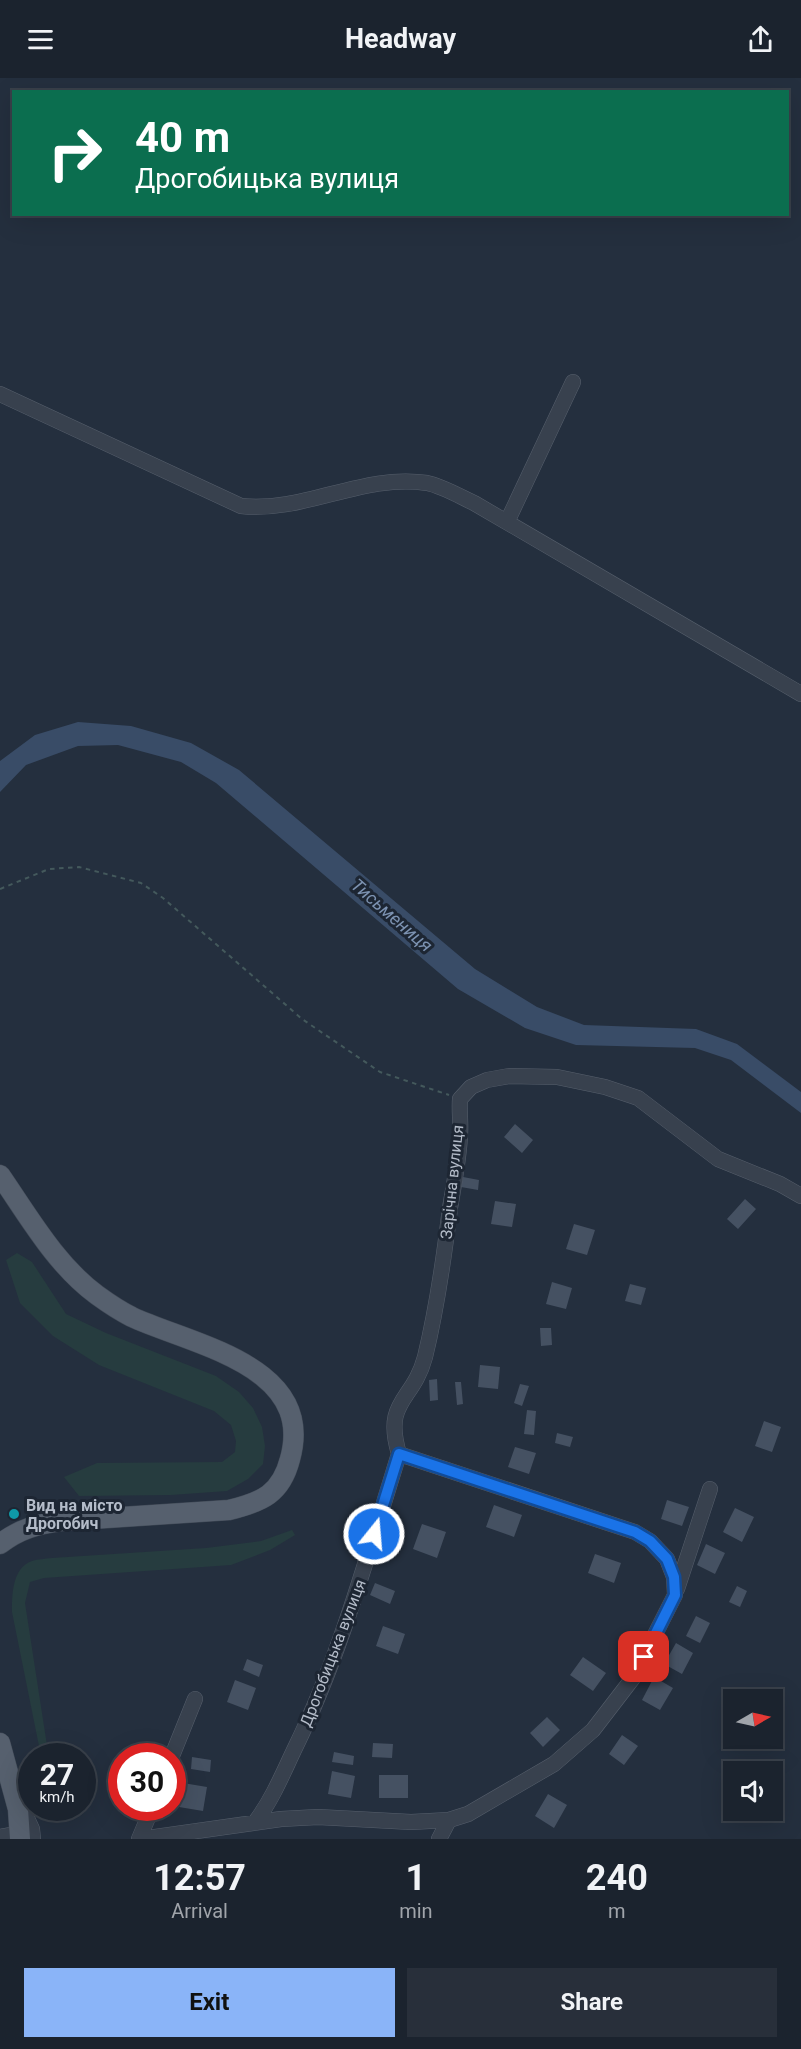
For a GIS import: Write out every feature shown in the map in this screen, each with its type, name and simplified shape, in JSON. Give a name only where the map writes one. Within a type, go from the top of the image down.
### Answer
[{"type":"main road","points":[[0,1176],[50,1248],[77,1278],[96,1294],[130,1316],[236,1357],[258,1372],[284,1400],[292,1422],[294,1444],[286,1474],[273,1492],[255,1504],[229,1510],[40,1524],[27,1527],[0,1544]]},
{"type":"main road","points":[[0,1743],[25,1837]]},
{"type":"street","points":[[507,522],[573,381]]},
{"type":"street","points":[[0,394],[241,506],[260,508],[299,503],[378,483],[406,481],[430,483],[474,503],[801,694]]},
{"type":"street","points":[[460,1099],[471,1087],[487,1080],[508,1076],[557,1077],[605,1087],[638,1098],[718,1159],[780,1184],[801,1196]]},
{"type":"street","name":"Зарічна вулиця","points":[[399,1454],[393,1436],[393,1422],[399,1404],[413,1386],[423,1364],[430,1334],[446,1244],[460,1134],[460,1099]]},
{"type":"street","points":[[399,1454],[635,1532],[650,1541],[667,1559],[674,1577],[675,1595]]},
{"type":"street","name":"Дрогобицька вулиця","points":[[256,1821],[268,1804],[314,1710],[350,1615],[399,1454]]},
{"type":"street","points":[[147,1821],[140,1839],[256,1821],[318,1817],[411,1822],[449,1820],[468,1814],[554,1764],[593,1730],[633,1678],[675,1595],[711,1489]]},
{"type":"street","points":[[177,1743],[195,1699]]},
{"type":"street","points":[[439,1839],[449,1820]]},
{"type":"street","points":[[0,1836],[25,1837]]},
{"type":"path","points":[[0,889],[49,869],[79,867],[141,883],[163,898],[302,1019],[380,1072],[460,1099]]},
{"type":"green space","points":[[17,1253],[32,1262],[66,1314],[106,1333],[216,1376],[239,1392],[253,1408],[262,1427],[265,1446],[263,1464],[248,1479],[227,1491],[171,1495],[79,1496],[64,1477],[97,1463],[222,1462],[235,1452],[236,1441],[231,1425],[214,1411],[99,1365],[53,1336],[20,1303],[6,1260]]},
{"type":"green space","points":[[292,1530],[295,1535],[270,1550],[231,1565],[44,1578],[30,1582],[25,1603],[47,1743],[38,1743],[12,1612],[14,1583],[25,1565],[34,1560],[52,1558],[206,1548],[261,1541]]},
{"type":"water","name":"Тисьмениця","points":[[78,722],[131,726],[191,743],[239,770],[475,969],[537,1007],[584,1025],[696,1029],[737,1044],[801,1092],[801,1113],[731,1060],[695,1048],[576,1045],[525,1028],[458,989],[216,783],[181,762],[118,745],[78,746],[26,765],[0,792],[0,761],[35,735]]},
{"type":"building","points":[[515,1124],[533,1140],[522,1153],[504,1137]]},
{"type":"building","points":[[463,1177],[479,1180],[478,1190],[461,1187]]},
{"type":"building","points":[[745,1199],[756,1209],[738,1229],[727,1219]]},
{"type":"building","points":[[495,1201],[516,1204],[512,1227],[491,1224]]},
{"type":"building","points":[[574,1224],[595,1230],[587,1255],[566,1249]]},
{"type":"building","points":[[552,1282],[572,1288],[566,1309],[546,1304]]},
{"type":"building","points":[[630,1284],[646,1288],[641,1305],[625,1301]]},
{"type":"building","points":[[540,1328],[551,1328],[552,1345],[541,1346]]},
{"type":"building","points":[[480,1365],[500,1367],[498,1389],[478,1387]]},
{"type":"building","points":[[437,1379],[438,1400],[430,1401],[429,1380]]},
{"type":"building","points":[[455,1382],[461,1382],[463,1404],[457,1405]]},
{"type":"building","points":[[520,1384],[529,1386],[522,1406],[514,1403]]},
{"type":"building","points":[[527,1410],[536,1411],[534,1435],[524,1434]]},
{"type":"building","points":[[764,1421],[781,1427],[772,1452],[755,1446]]},
{"type":"building","points":[[557,1433],[573,1437],[570,1447],[555,1443]]},
{"type":"building","points":[[515,1447],[536,1453],[529,1474],[508,1467]]},
{"type":"building","points":[[667,1500],[689,1507],[682,1526],[661,1519]]},
{"type":"building","points":[[494,1505],[522,1515],[514,1537],[486,1527]]},
{"type":"building","points":[[735,1508],[754,1517],[742,1542],[723,1532]]},
{"type":"building","points":[[422,1524],[446,1532],[437,1558],[413,1549]]},
{"type":"building","points":[[706,1544],[725,1553],[715,1574],[697,1565]]},
{"type":"building","points":[[595,1554],[621,1563],[614,1583],[588,1573]]},
{"type":"building","points":[[375,1583],[395,1591],[390,1604],[370,1595]]},
{"type":"building","points":[[737,1586],[747,1591],[740,1607],[729,1602]]},
{"type":"building","points":[[696,1616],[710,1623],[700,1643],[686,1636]]},
{"type":"building","points":[[383,1626],[405,1634],[398,1654],[376,1646]]},
{"type":"building","points":[[676,1643],[693,1653],[682,1674],[664,1664]]},
{"type":"building","points":[[583,1657],[606,1673],[593,1691],[570,1675]]},
{"type":"building","points":[[247,1659],[263,1665],[259,1677],[243,1670]]},
{"type":"building","points":[[654,1677],[673,1688],[660,1710],[642,1700]]},
{"type":"building","points":[[235,1680],[256,1688],[248,1710],[227,1702]]},
{"type":"building","points":[[547,1717],[560,1730],[543,1747],[530,1733]]},
{"type":"building","points":[[622,1735],[638,1746],[624,1765],[609,1754]]},
{"type":"building","points":[[373,1743],[393,1744],[392,1758],[372,1757]]},
{"type":"building","points":[[334,1752],[354,1756],[353,1765],[332,1762]]},
{"type":"building","points":[[192,1757],[211,1760],[210,1772],[191,1769]]},
{"type":"building","points":[[332,1771],[355,1776],[351,1798],[328,1794]]},
{"type":"building","points":[[379,1775],[408,1775],[408,1798],[379,1798]]},
{"type":"building","points":[[186,1784],[207,1787],[203,1811],[186,1808]]},
{"type":"building","points":[[548,1794],[567,1805],[554,1828],[535,1816]]},
{"type":"place","name":"Вид на місто Дрогобич","points":[[14,1514]]},
{"type":"route","points":[[374,1534],[399,1454],[635,1532],[659,1549],[667,1559],[674,1577],[675,1595],[644,1657]]}]
